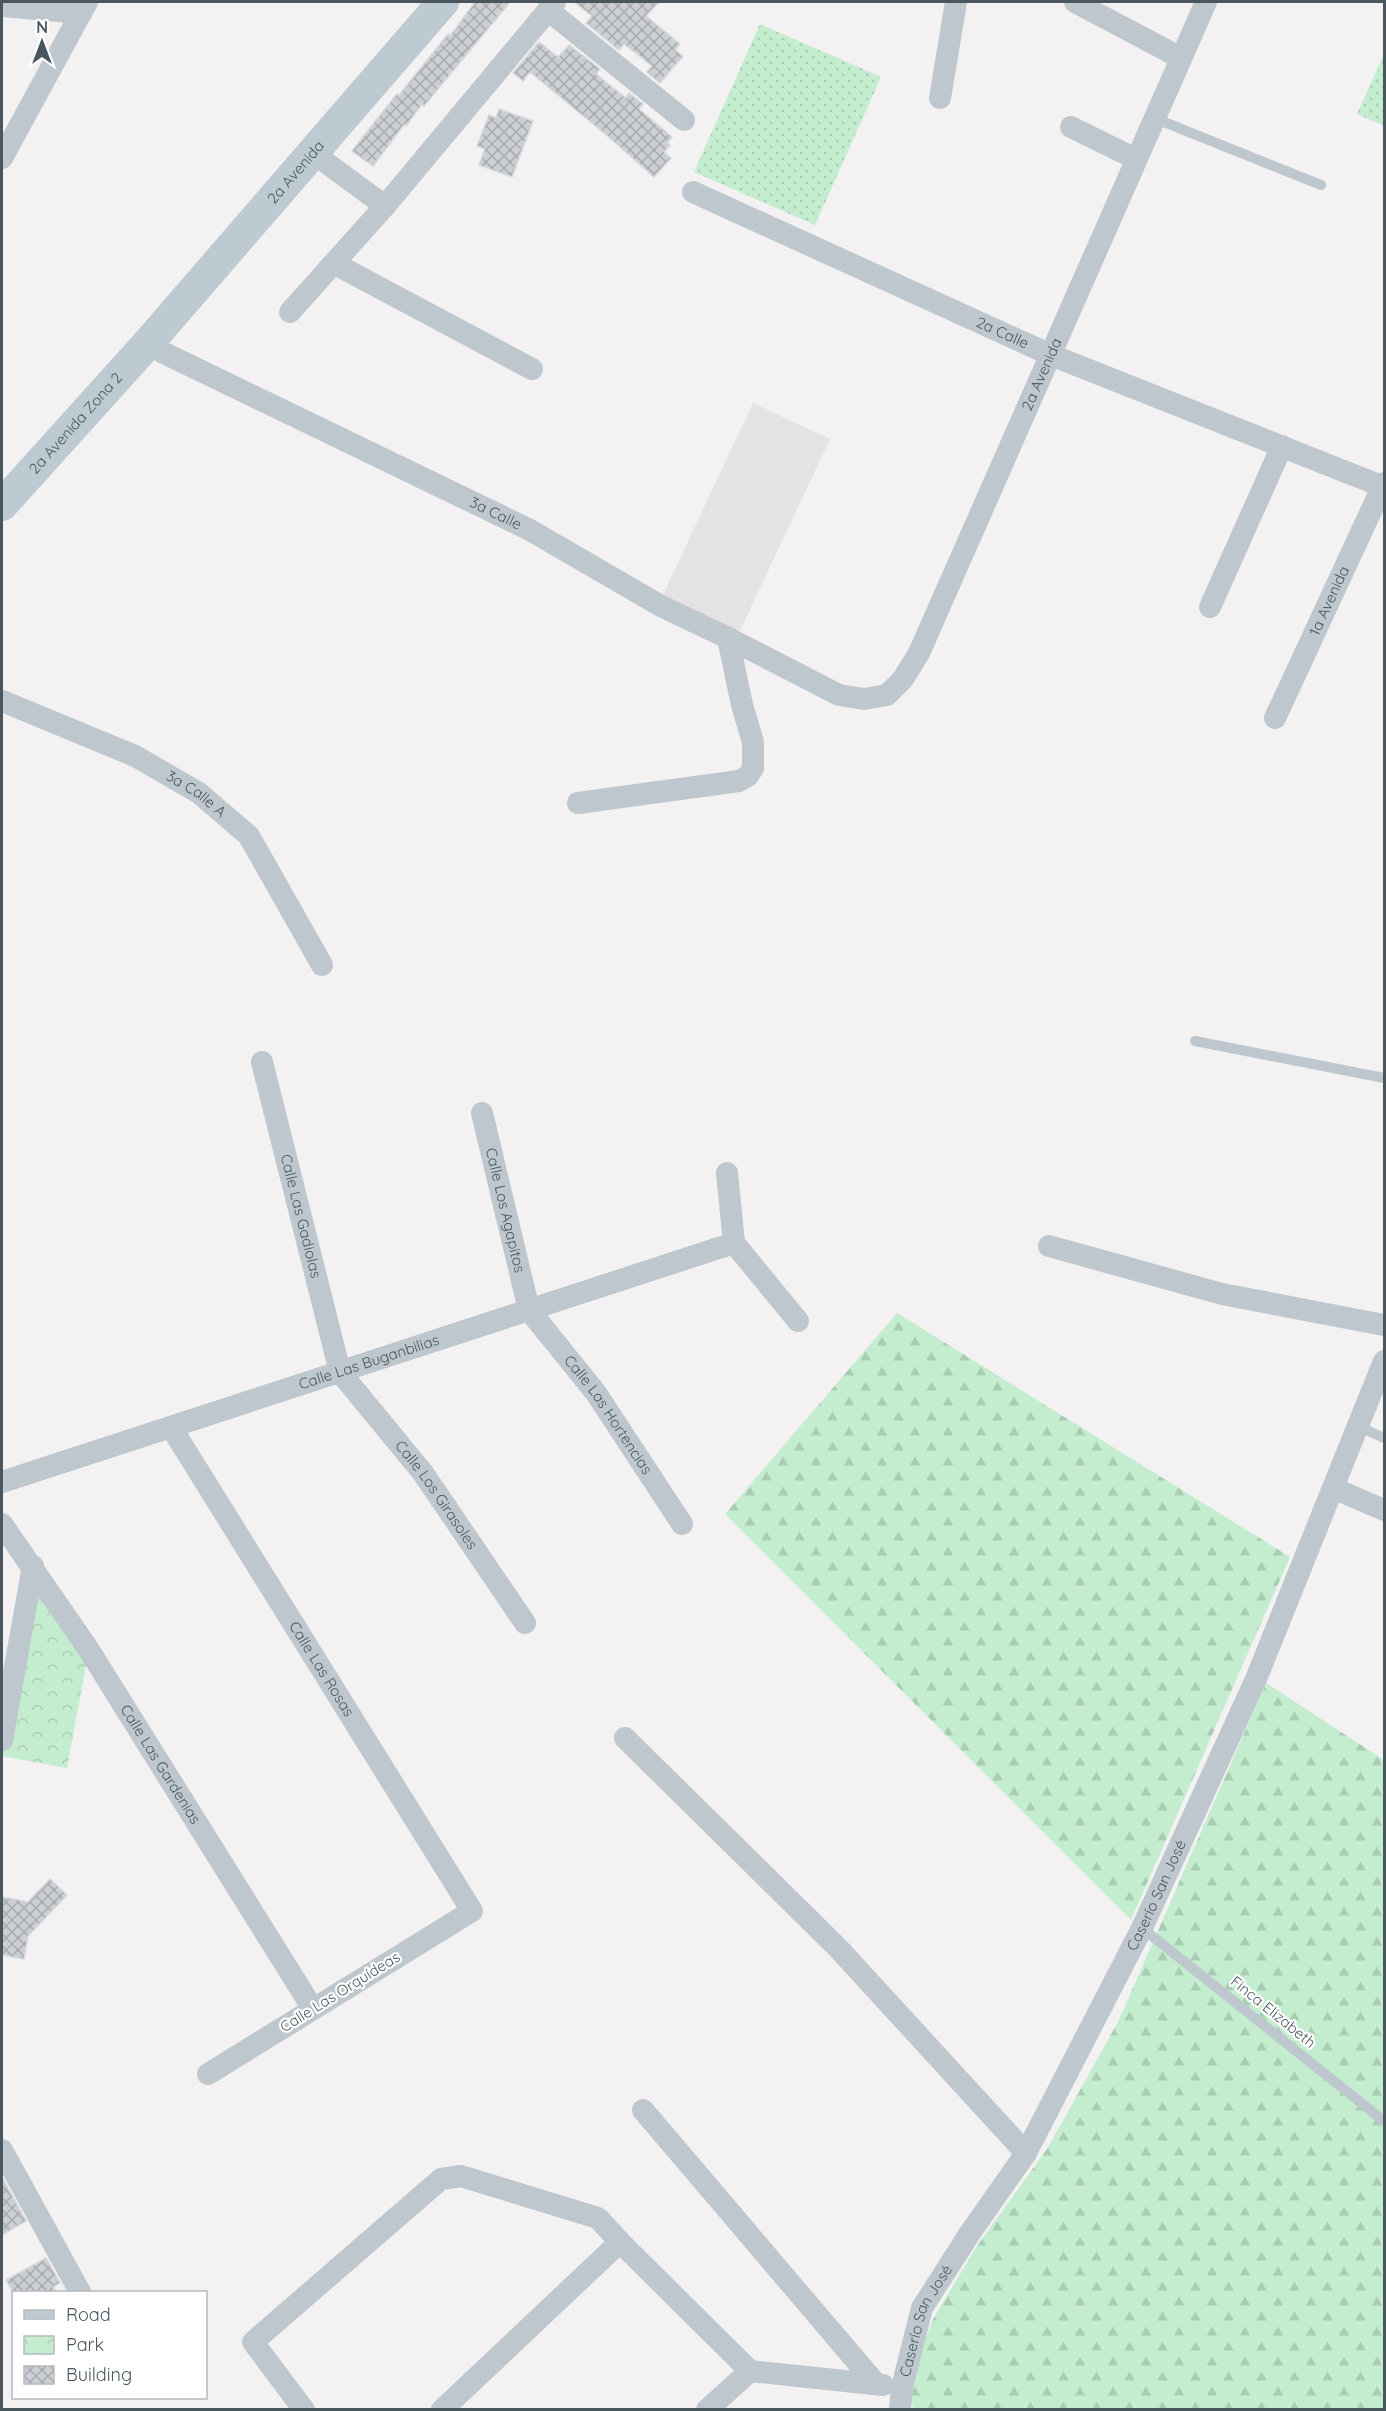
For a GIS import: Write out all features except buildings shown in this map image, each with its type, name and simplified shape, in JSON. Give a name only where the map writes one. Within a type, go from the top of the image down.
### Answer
[{"type":"street","name":"2a Avenida","points":[[149,342],[443,2]]},
{"type":"street","points":[[940,98],[956,2]]},
{"type":"street","points":[[1075,2],[1181,58]]},
{"type":"street","name":"2a Avenida","points":[[839,695],[864,699],[887,695],[903,679],[919,653],[1206,2]]},
{"type":"street","points":[[2,6],[84,7],[2,158]]},
{"type":"street","points":[[290,312],[385,206],[551,6],[684,120]]},
{"type":"street","points":[[1071,126],[1136,159]]},
{"type":"street","points":[[313,153],[385,206]]},
{"type":"street","name":"2a Calle","points":[[693,192],[1051,355],[1384,486]]},
{"type":"street","points":[[335,264],[532,369]]},
{"type":"street","name":"2a Avenida Zona 2","points":[[2,506],[149,342]]},
{"type":"street","name":"3a Calle","points":[[149,342],[162,352],[530,530],[661,606],[839,695]]},
{"type":"street","points":[[1210,607],[1282,446]]},
{"type":"street","name":"1a Avenida","points":[[1275,718],[1384,486]]},
{"type":"street","points":[[578,803],[739,781],[748,776],[753,768],[753,742],[742,705],[729,638]]},
{"type":"street","name":"3a Calle A","points":[[2,701],[135,756],[199,793],[249,836],[322,965]]},
{"type":"street","name":"Calle Las Gadiolas","points":[[262,1062],[340,1372]]},
{"type":"street","name":"Calle Los Agapitos","points":[[482,1113],[529,1310]]},
{"type":"street","points":[[727,1173],[734,1243],[798,1322]]},
{"type":"street","name":"Calle Las Buganbilias","points":[[2,1482],[734,1243]]},
{"type":"street","points":[[1049,1246],[1222,1294],[1384,1325]]},
{"type":"street","name":"Calle Las Hortencias","points":[[529,1310],[596,1393],[682,1524]]},
{"type":"street","name":"Caserío San José","points":[[900,2409],[902,2387],[922,2308],[1026,2153],[1142,1928],[1256,1679],[1384,1361]]},
{"type":"street","name":"Calle Los Girasoles","points":[[340,1372],[423,1473],[525,1623]]},
{"type":"street","name":"Calle Las Rosas","points":[[171,1427],[472,1911]]},
{"type":"street","points":[[1333,1488],[1384,1510]]},
{"type":"street","name":"Calle Las Gardenias","points":[[2,1524],[89,1650],[313,2009]]},
{"type":"street","points":[[2,1740],[33,1566]]},
{"type":"street","points":[[625,1738],[838,1948],[1026,2153]]},
{"type":"street","name":"Calle Las Orquídeas","points":[[208,2074],[472,1911]]},
{"type":"street","points":[[643,2110],[876,2384]]},
{"type":"street","points":[[2,2150],[80,2291]]},
{"type":"street","points":[[304,2409],[253,2342],[441,2179],[461,2176],[598,2218],[750,2371],[902,2387]]},
{"type":"street","points":[[442,2409],[620,2242]]},
{"type":"street","points":[[707,2409],[750,2371]]},
{"type":"lane","points":[[1154,118],[1321,184]]},
{"type":"lane","points":[[1195,1041],[1384,1078]]},
{"type":"lane","points":[[1358,1426],[1384,1438]]},
{"type":"lane","name":"Finca Elizabeth","points":[[1142,1928],[1384,2121]]},
{"type":"shaded area","points":[[753,403],[830,439],[736,639],[659,603]]},
{"type":"green space","points":[[760,24],[881,77],[815,225],[694,172]]},
{"type":"green space","points":[[1384,54],[1384,126],[1357,114]]},
{"type":"green space","points":[[897,1313],[1290,1557],[1131,1920],[725,1514]]},
{"type":"green space","points":[[33,1566],[89,1650],[67,1768],[2,1756],[2,1740]]},
{"type":"green space","points":[[1266,1683],[1384,1760],[1384,2409],[913,2409],[910,2380],[933,2319],[977,2246],[1047,2149],[1119,2020]]}]
